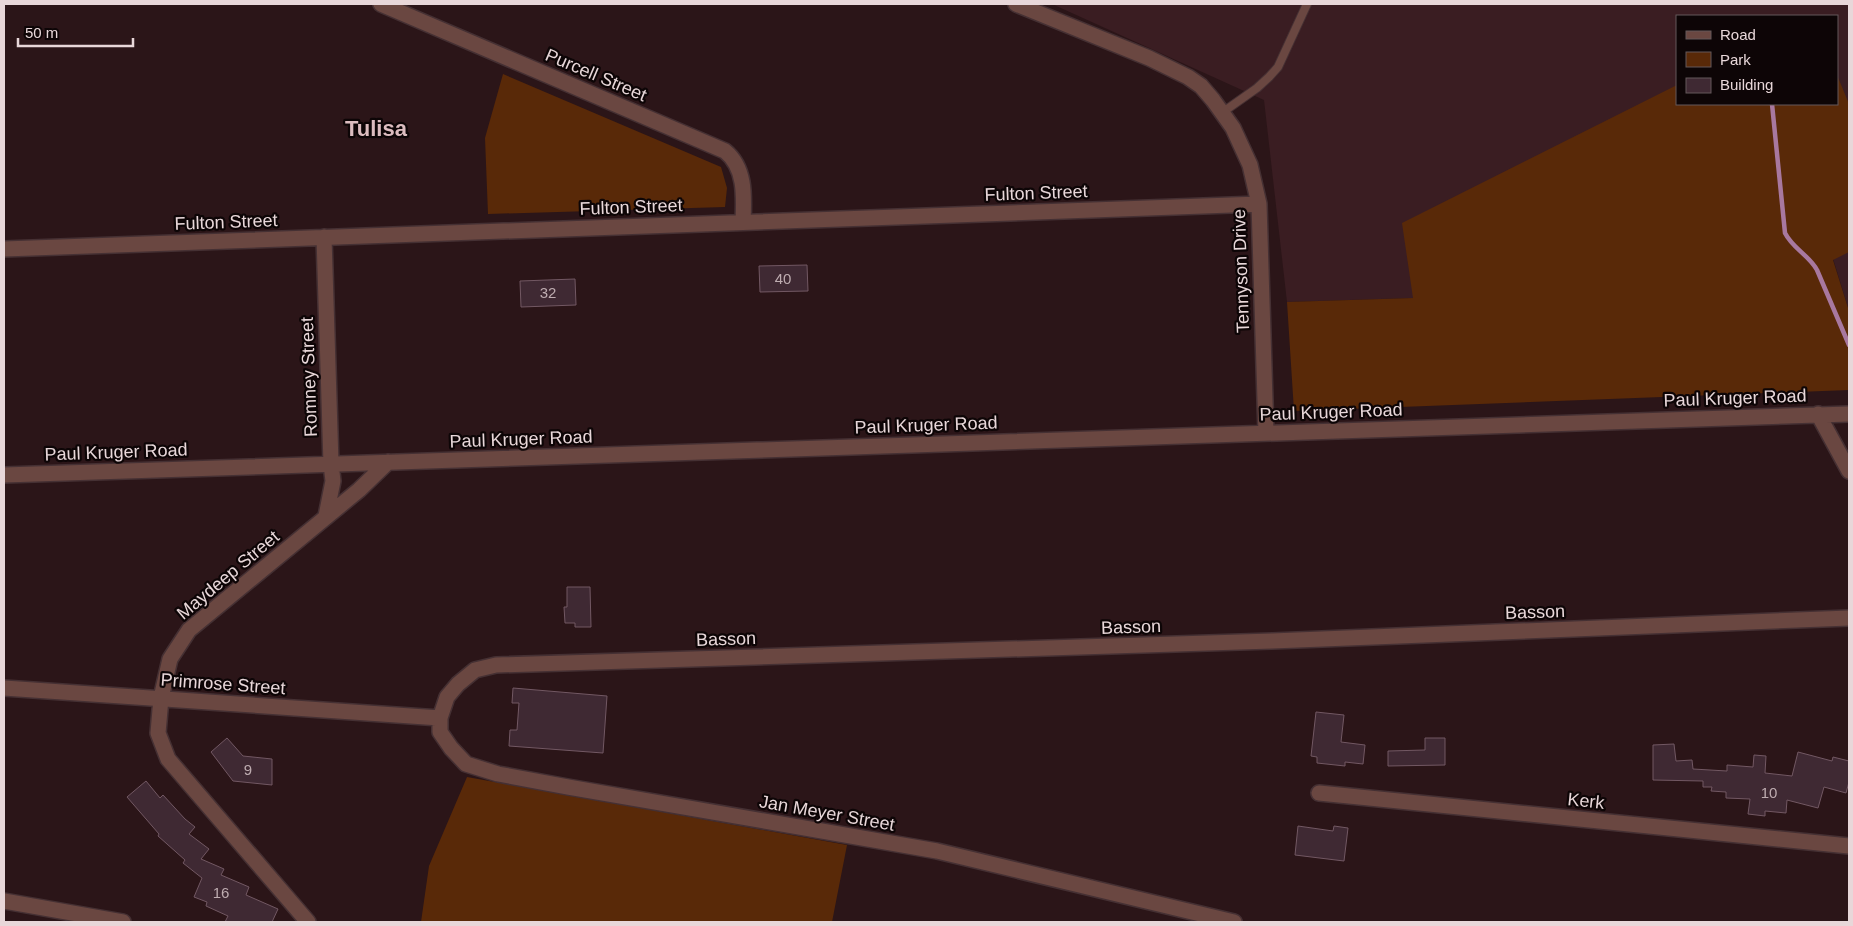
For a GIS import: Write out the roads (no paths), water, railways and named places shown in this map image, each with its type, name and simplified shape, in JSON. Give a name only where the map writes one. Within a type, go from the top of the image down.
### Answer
[{"type":"street","name":"Purcell Street","points":[[381,4],[724,151],[733,157],[743,182],[744,222]]},
{"type":"street","name":"Tennyson Drive","points":[[1016,4],[1149,58],[1188,77],[1201,86],[1223,112],[1242,145],[1250,165],[1259,204],[1266,433]]},
{"type":"street","name":"Fulton Street","points":[[4,249],[1259,204]]},
{"type":"street","name":"Romney Street","points":[[324,237],[330,464],[333,481],[326,516]]},
{"type":"street","points":[[1818,414],[1849,471]]},
{"type":"street","name":"Paul Kruger Road","points":[[4,475],[1849,414]]},
{"type":"street","name":"Maydeep Street","points":[[301,919],[168,760],[158,733],[162,698],[170,659],[189,630],[359,490],[388,462]]},
{"type":"street","name":"Basson","points":[[440,718],[447,697],[458,684],[475,670],[496,665],[1262,641],[1849,618]]},
{"type":"street","name":"Primrose Street","points":[[4,688],[440,718]]},
{"type":"street","name":"Jan Meyer Street","points":[[440,718],[440,732],[451,748],[466,764],[498,774],[937,851],[1234,922]]},
{"type":"street","name":"Kerk","points":[[1319,793],[1849,846]]},
{"type":"street","points":[[4,901],[123,922]]},
{"type":"lane","points":[[1223,112],[1257,88],[1278,67],[1307,4]]},
{"type":"waterway","points":[[1772,105],[1785,233],[1788,239],[1810,260],[1817,270],[1849,345]]},
{"type":"district","name":"Tulisa","points":[[376,128]]}]
